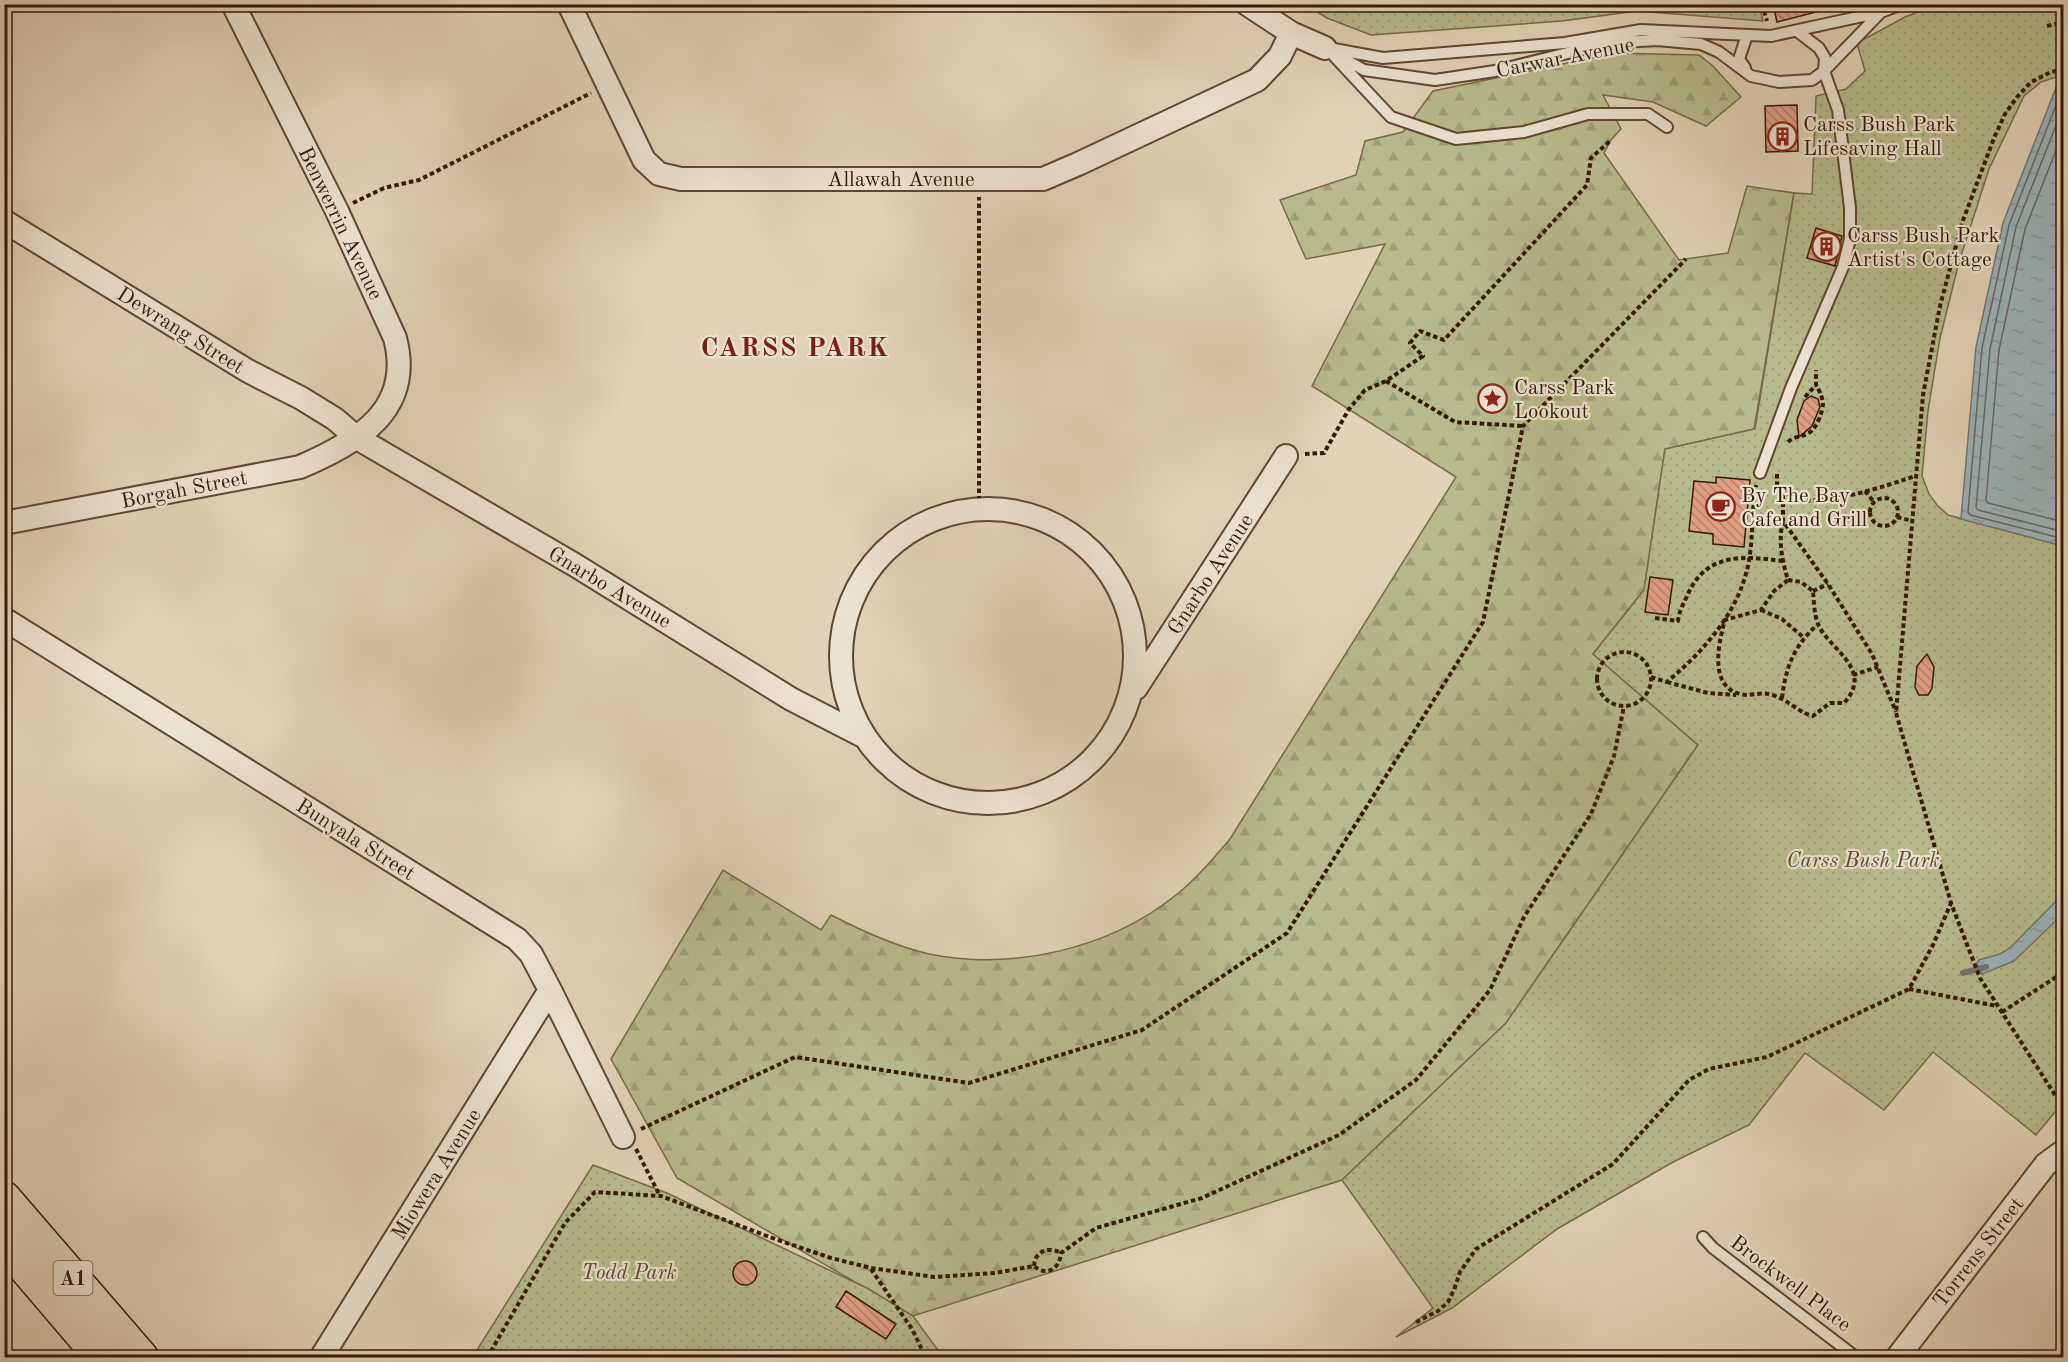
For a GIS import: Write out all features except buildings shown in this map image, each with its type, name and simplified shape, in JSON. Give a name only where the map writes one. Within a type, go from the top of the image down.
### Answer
[{"type":"highway","name":"A1","points":[[4,1198],[139,1356]]},
{"type":"highway","name":"A1","points":[[4,1243],[102,1358]]},
{"type":"street","name":"Benwerrin Avenue","points":[[233,4],[337,212],[395,338],[400,357],[400,377],[385,410],[357,438]]},
{"type":"street","name":"Allawah Avenue","points":[[569,4],[644,160],[659,174],[681,178],[1043,178],[1078,164],[1257,80],[1280,56],[1291,33]]},
{"type":"street","name":"Carwar Avenue","points":[[1248,4],[1291,33],[1325,48]]},
{"type":"street","name":"Dewrang Street","points":[[4,222],[248,371],[301,398],[335,419],[357,438]]},
{"type":"street","name":"Gnarbo Avenue","points":[[357,438],[575,565],[791,699],[863,736]]},
{"type":"street","name":"Borgah Street","points":[[4,523],[300,467],[357,438]]},
{"type":"street","name":"Gnarbo Avenue","points":[[1134,692],[1137,639],[1132,616],[1113,577],[1083,544],[1067,532],[1027,513],[1006,509],[979,508],[955,511],[934,518],[898,540],[883,552],[866,572],[855,591],[843,630],[840,654],[846,699],[874,754],[892,770],[916,785],[960,800],[989,803],[1011,801],[1053,788],[1076,773],[1095,756],[1111,735],[1134,692],[1286,456]]},
{"type":"street","name":"Bunyala Street","points":[[4,619],[517,939],[531,954],[626,1136]]},
{"type":"street","name":"Miowera Avenue","points":[[321,1358],[550,990]]},
{"type":"street","name":"Torrens Street","points":[[1898,1358],[2046,1164],[2064,1151]]},
{"type":"lane","name":"Carwar Avenue","points":[[1325,48],[1383,58],[1565,43],[1641,30],[1771,36],[1881,12],[1902,4]]},
{"type":"lane","name":"Carwar Avenue","points":[[1325,48],[1364,70],[1435,80],[1495,71],[1592,47],[1658,40],[1701,44],[1719,52],[1751,76],[1779,82],[1812,80],[1824,71],[1881,12]]},
{"type":"lane","points":[[1760,473],[1814,331],[1843,267],[1850,239],[1850,208],[1838,110],[1824,71],[1825,57],[1819,48],[1797,31]]},
{"type":"lane","points":[[1747,35],[1739,59],[1751,76]]},
{"type":"lane","points":[[1325,48],[1391,117],[1456,139],[1524,132],[1588,114],[1647,114],[1667,127]]},
{"type":"lane","name":"Brockwell Place","points":[[1703,1237],[1713,1248],[1857,1358]]},
{"type":"path","points":[[1762,4],[1768,24]]},
{"type":"path","points":[[2047,26],[2064,22]]},
{"type":"path","points":[[1896,713],[1923,395],[1940,306],[1962,223],[2005,114],[2031,82],[2051,72],[2064,69]]},
{"type":"path","points":[[337,212],[384,188],[419,180],[608,85]]},
{"type":"path","points":[[1286,456],[1324,453],[1349,409],[1365,390],[1386,381],[1423,356],[1410,343],[1420,331],[1444,340],[1587,185],[1591,158],[1611,140]]},
{"type":"path","points":[[979,204],[979,508]]},
{"type":"path","points":[[661,1196],[626,1136],[795,1057],[969,1083],[1142,1030],[1287,933],[1483,622],[1523,426],[1686,259]]},
{"type":"path","points":[[1788,434],[1785,445],[1790,439],[1809,433],[1814,428],[1823,406],[1816,385],[1814,331]]},
{"type":"path","points":[[1386,381],[1455,422],[1523,426]]},
{"type":"path","points":[[1803,399],[1816,385]]},
{"type":"path","points":[[1778,469],[1777,485],[1783,497],[1784,521],[1780,532],[1782,561],[1788,580]]},
{"type":"path","points":[[1667,682],[1709,642],[1725,620],[1740,589],[1750,556],[1755,487],[1760,473],[1797,499],[1817,500],[1865,491],[1915,476]]},
{"type":"path","points":[[1865,491],[1874,502]]},
{"type":"path","points":[[1882,498],[1891,500],[1897,508],[1897,518],[1891,525],[1877,525],[1869,514],[1874,502],[1882,498]]},
{"type":"path","points":[[1897,518],[1912,520]]},
{"type":"path","points":[[1784,521],[1828,584],[1878,667],[1896,713],[1951,903],[1979,976],[2064,1109]]},
{"type":"path","points":[[1655,618],[1678,621],[1692,586],[1708,568],[1731,558],[1750,556],[1782,561]]},
{"type":"path","points":[[1651,677],[1708,693],[1743,695],[1761,693],[1782,698],[1804,714],[1814,716],[1830,703],[1844,703],[1850,696],[1854,686],[1850,663],[1828,640],[1818,624],[1813,591],[1801,582],[1788,580],[1774,591],[1761,610],[1725,620]]},
{"type":"path","points":[[1813,591],[1828,584]]},
{"type":"path","points":[[1761,610],[1782,619],[1803,637]]},
{"type":"path","points":[[1725,620],[1718,653],[1719,670],[1730,690],[1743,695]]},
{"type":"path","points":[[1782,698],[1795,652],[1803,637],[1818,624]]},
{"type":"path","points":[[1619,651],[1629,652],[1644,660],[1651,677],[1650,686],[1640,700],[1632,705],[1624,706],[1607,700],[1597,686],[1597,676],[1604,660],[1619,651]]},
{"type":"path","points":[[1853,675],[1878,667]]},
{"type":"path","points":[[487,1358],[565,1223],[595,1192],[661,1196],[775,1239],[831,1258],[871,1268],[934,1277],[995,1273],[1034,1266],[1042,1272],[1052,1270],[1059,1263],[1061,1254],[1096,1228],[1202,1198],[1339,1135],[1416,1080],[1490,990],[1524,917],[1591,814],[1614,756],[1624,706]]},
{"type":"path","points":[[1416,1322],[1438,1311],[1448,1302],[1460,1272],[1476,1250],[1613,1164],[1689,1080],[1709,1069],[1767,1057],[1909,989],[1933,945],[1951,903]]},
{"type":"path","points":[[2002,1012],[2064,972]]},
{"type":"path","points":[[1909,989],[1998,1006]]},
{"type":"path","points":[[1034,1266],[1037,1256],[1045,1250],[1056,1250],[1061,1254]]},
{"type":"path","points":[[871,1268],[912,1329],[926,1358]]},
{"type":"green space","points":[[1759,4],[1763,21],[1637,11],[1562,21],[1371,35],[1327,18],[1306,5]]},
{"type":"green space","name":"Carss Bush Park","points":[[1936,5],[2063,5],[2063,75],[2041,82],[2024,96],[1989,169],[1959,262],[1940,338],[1928,411],[1922,476],[1929,494],[1948,515],[2063,546],[2063,1110],[2055,1112],[2036,1135],[1933,1052],[1884,1110],[1805,1053],[1749,1125],[1673,1162],[1557,1229],[1452,1308],[1396,1337],[1433,1308],[1342,1180],[1506,1023],[1698,745],[1593,654],[1644,590],[1665,449],[1755,429],[1794,193],[1812,194],[1816,96],[1846,89],[1865,71],[1857,43],[1905,17]]},
{"type":"green space","points":[[1616,53],[1699,55],[1713,66],[1741,97],[1706,126],[1653,102],[1603,95],[1621,129],[1611,140],[1604,153],[1679,260],[1728,253],[1747,186],[1794,193],[1754,429],[1665,449],[1644,590],[1593,654],[1698,745],[1506,1023],[1342,1180],[913,1316],[677,1178],[611,1059],[723,870],[821,930],[831,915],[878,938],[916,951],[961,959],[994,960],[1059,951],[1091,942],[1121,929],[1150,914],[1176,895],[1197,876],[1230,839],[1456,477],[1312,386],[1385,244],[1306,259],[1280,200],[1356,175],[1365,141],[1403,132],[1433,91]]},
{"type":"green space","name":"Todd Park","points":[[593,1165],[667,1193],[867,1288],[913,1316],[943,1357],[472,1358]]},
{"type":"water","points":[[2061,75],[2064,75],[2063,546],[1961,519],[1976,347],[2003,223]]},
{"type":"water","points":[[2063,894],[2063,914],[2014,961],[1982,974],[1977,963],[1979,960],[2000,954],[2010,948]]},
{"type":"waterway","points":[[1963,973],[1986,967]]},
{"type":"place","name":"Carss Bush Park Lifesaving Hall","points":[[1782,136]]},
{"type":"place","name":"Carss Bush Park Artist's Cottage","points":[[1826,247]]},
{"type":"place","name":"Carss Park Lookout","points":[[1493,399]]},
{"type":"place","name":"By The Bay Cafe and Grill","points":[[1720,507]]},
{"type":"district","name":"CARSS PARK","points":[[795,347]]}]
